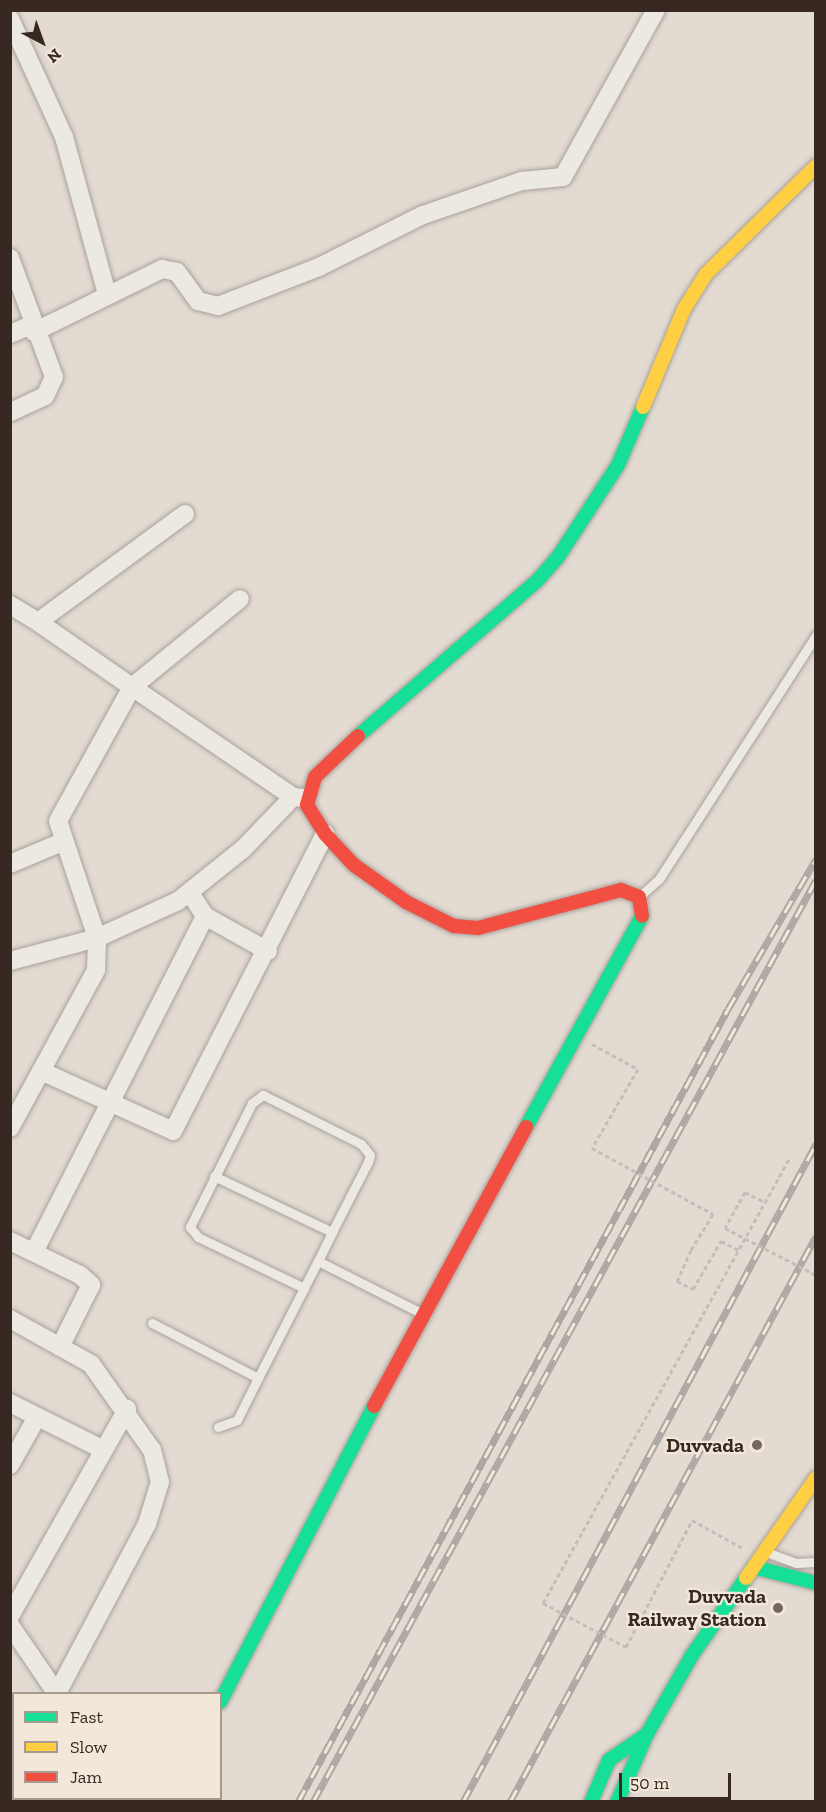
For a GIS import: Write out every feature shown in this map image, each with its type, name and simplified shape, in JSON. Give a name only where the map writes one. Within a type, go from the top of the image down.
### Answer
[{"type":"street","points":[[10,334],[33,328],[106,294],[171,269],[198,301],[218,306],[319,267],[423,215],[522,181],[563,177],[656,10]]},
{"type":"street","points":[[10,20],[64,137],[106,294]]},
{"type":"street","points":[[10,962],[97,938],[190,893],[300,798],[336,754],[523,594],[558,556],[618,465],[684,309],[706,274],[816,166]]},
{"type":"street","points":[[10,258],[33,328],[51,365],[51,388],[45,396],[10,412]]},
{"type":"street","points":[[38,622],[184,514]]},
{"type":"street","points":[[10,1128],[96,970],[97,938],[62,842],[61,811],[132,687],[240,599]]},
{"type":"street","points":[[10,605],[300,798],[325,834],[380,884],[454,926],[478,928],[512,921],[621,890],[639,897],[643,915],[640,926],[576,1035],[423,1314],[222,1698]]},
{"type":"street","points":[[41,1071],[173,1131],[268,951],[325,834]]},
{"type":"street","points":[[10,864],[62,842]]},
{"type":"street","points":[[190,893],[205,916],[268,951]]},
{"type":"street","points":[[34,1252],[205,916]]},
{"type":"street","points":[[10,1241],[91,1285],[60,1347]]},
{"type":"street","points":[[10,1319],[91,1364],[127,1409],[152,1450],[160,1482],[157,1502],[100,1619],[58,1692]]},
{"type":"street","points":[[10,1403],[102,1449]]},
{"type":"street","points":[[10,1616],[102,1449],[127,1409]]},
{"type":"street","points":[[10,1465],[37,1417]]},
{"type":"street","points":[[617,1802],[647,1734],[692,1655],[759,1559],[811,1494],[816,1478]]},
{"type":"street","points":[[759,1559],[816,1583]]},
{"type":"street","points":[[10,1625],[56,1692]]},
{"type":"street","points":[[591,1802],[609,1760],[647,1734]]},
{"type":"lane","points":[[639,897],[658,879],[816,635]]},
{"type":"lane","points":[[218,1427],[237,1420],[318,1261],[370,1155],[361,1144],[263,1095],[252,1103],[191,1220],[193,1233],[304,1288]]},
{"type":"lane","points":[[214,1176],[332,1232]]},
{"type":"lane","points":[[318,1261],[423,1314]]},
{"type":"lane","points":[[152,1323],[258,1378]]},
{"type":"lane","points":[[759,1559],[796,1563],[816,1562]]},
{"type":"path","points":[[576,1035],[638,1069],[592,1148],[713,1214],[691,1250],[677,1281],[693,1289],[721,1241],[739,1250]]},
{"type":"path","points":[[759,1559],[692,1520],[626,1647],[543,1603],[789,1159]]},
{"type":"path","points":[[765,1202],[745,1192],[725,1228],[816,1275]]},
{"type":"railway","points":[[298,1802],[728,1009],[816,859]]},
{"type":"railway","points":[[313,1802],[816,880]]},
{"type":"railway","points":[[463,1802],[816,1144]]},
{"type":"railway","points":[[510,1802],[816,1236]]},
{"type":"traffic: fast","points":[[358,736],[537,581],[558,557],[618,465],[643,407]]},
{"type":"traffic: fast","points":[[526,1127],[642,916]]},
{"type":"traffic: fast","points":[[222,1698],[374,1406]]},
{"type":"traffic: fast","points":[[753,1567],[816,1583]]},
{"type":"traffic: fast","points":[[617,1802],[647,1734],[692,1655],[746,1578]]},
{"type":"traffic: fast","points":[[591,1802],[609,1760],[647,1734]]},
{"type":"traffic: slow","points":[[643,407],[684,309],[706,274],[816,166]]},
{"type":"traffic: slow","points":[[746,1578],[816,1478]]},
{"type":"traffic: jam","points":[[358,736],[315,777],[307,805],[325,834],[354,865],[406,902],[454,926],[478,928],[621,890],[639,897],[642,916]]},
{"type":"traffic: jam","points":[[374,1406],[526,1127]]},
{"type":"place","name":"Duvvada","points":[[757,1445]]},
{"type":"place","name":"Duvvada Railway Station","points":[[778,1608]]}]
